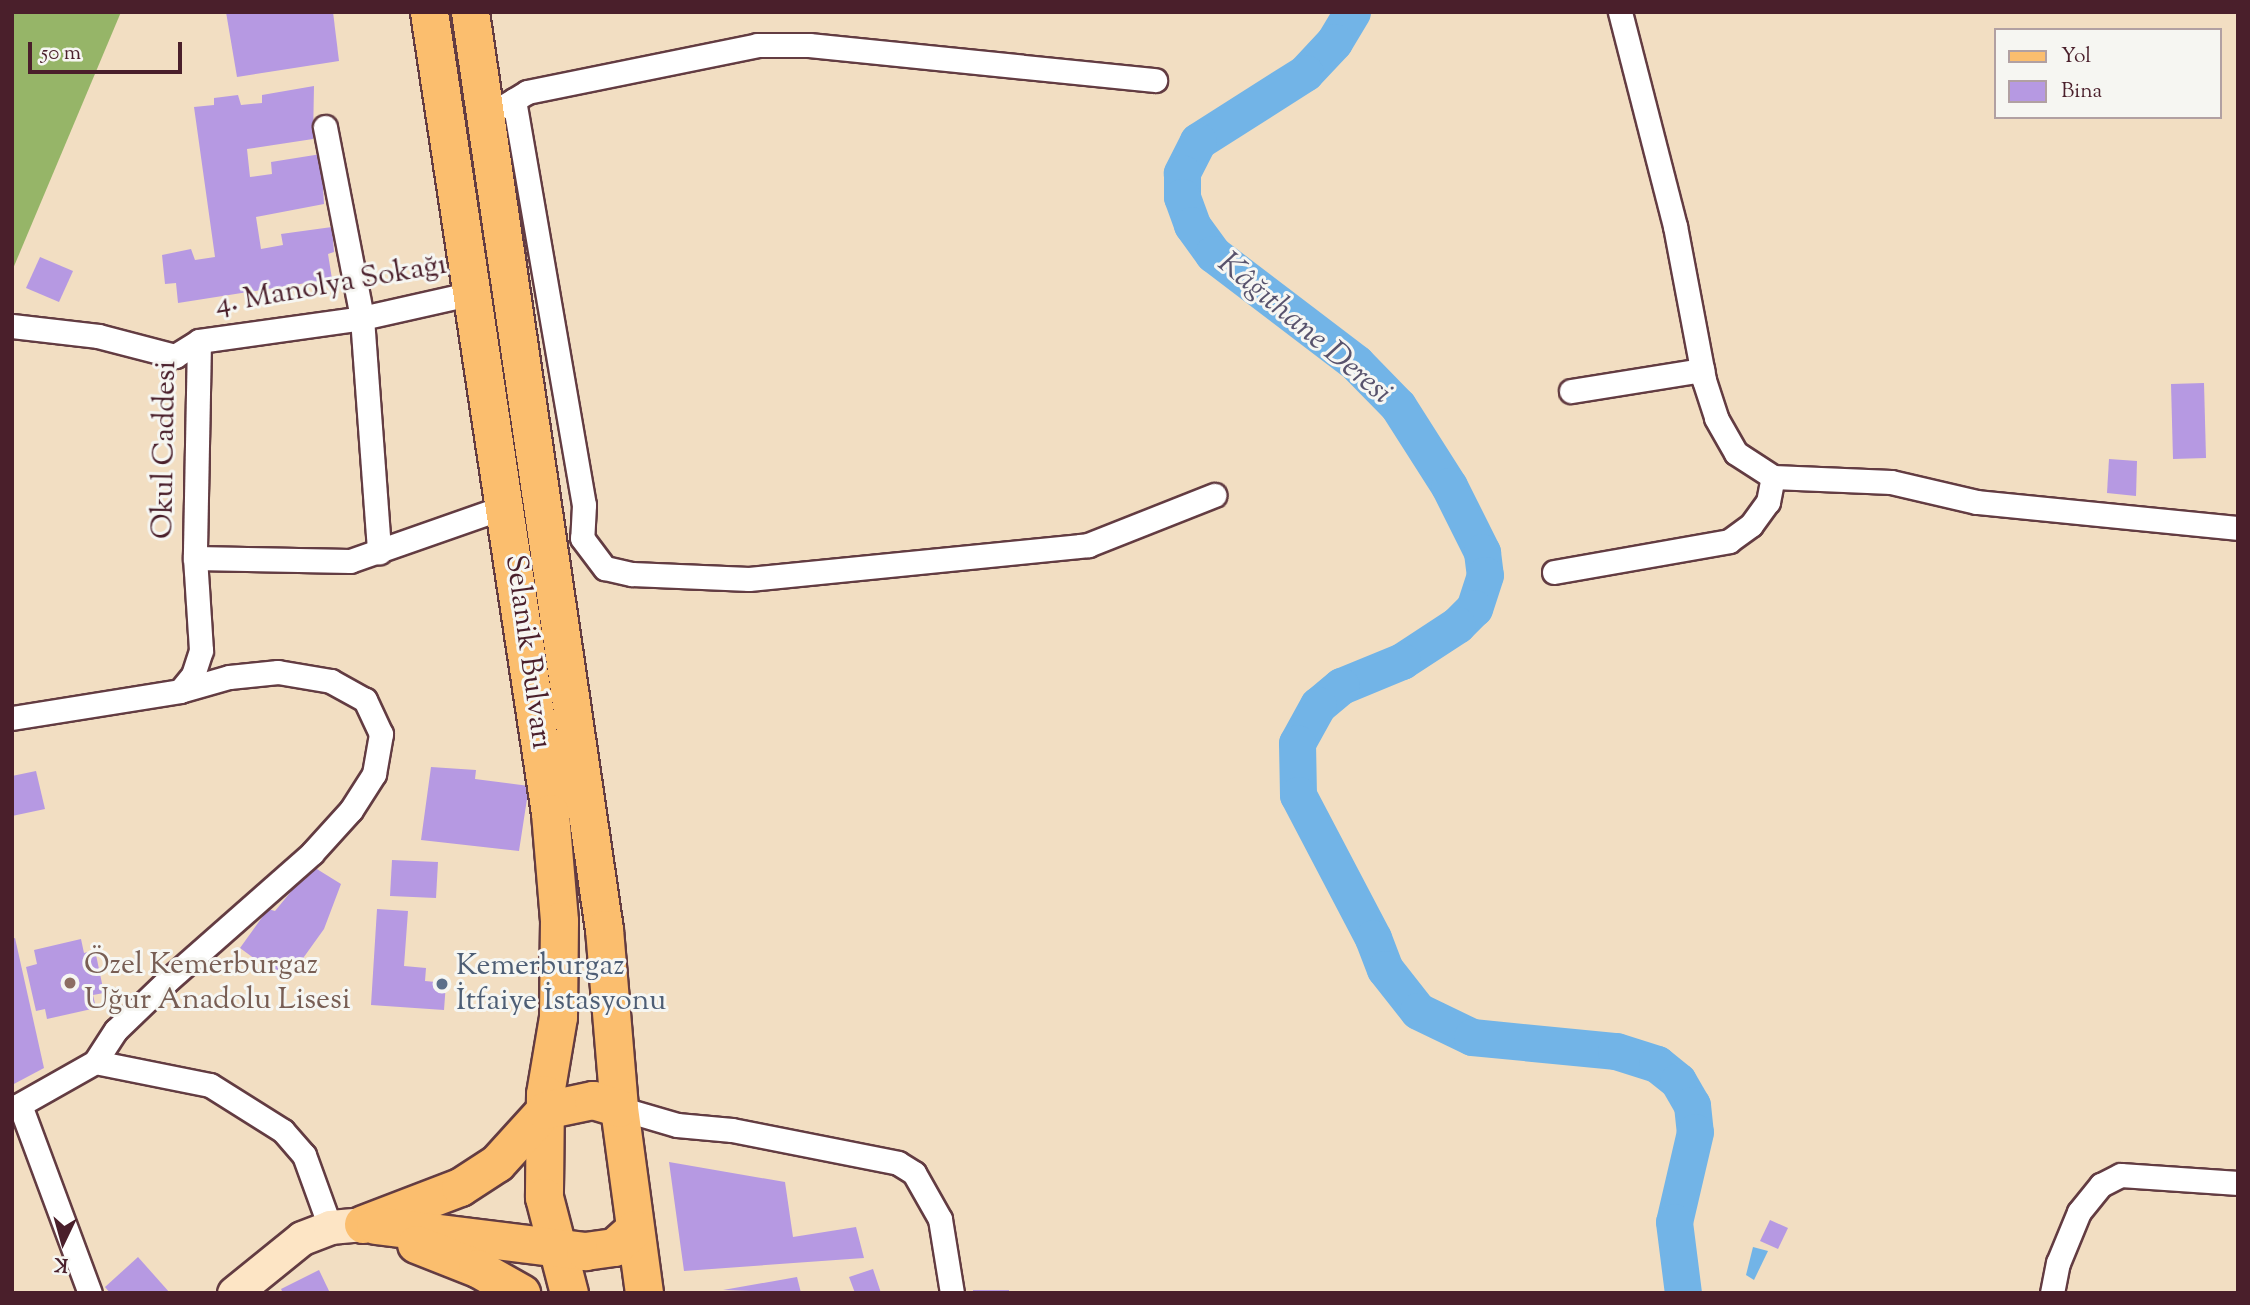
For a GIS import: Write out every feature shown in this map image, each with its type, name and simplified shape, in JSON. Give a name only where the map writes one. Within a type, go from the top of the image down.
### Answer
[{"type":"main road","name":"Selanik Bulvarı","points":[[429,12],[507,506],[550,813],[559,921],[558,1017],[545,1110],[544,1197],[569,1293]]},
{"type":"main road","name":"Selanik Bulvarı","points":[[470,12],[477,64],[500,108],[604,929],[619,1108],[643,1293]]},
{"type":"main road","points":[[438,71],[477,64]]},
{"type":"main road","points":[[346,1225],[460,1187],[497,1163],[545,1110],[593,1100],[619,1108]]},
{"type":"main road","points":[[346,1225],[556,1250],[614,1247],[634,1229]]},
{"type":"main road","points":[[346,1225],[477,1268],[521,1293]]},
{"type":"street","points":[[1620,12],[1675,226],[1702,370],[1716,418],[1737,453],[1773,477],[1891,482],[1977,502],[2238,528]]},
{"type":"street","points":[[1155,80],[809,44],[757,45],[527,92],[500,108],[584,505],[582,538],[605,568],[632,574],[748,579],[1088,545],[1214,495]]},
{"type":"street","points":[[325,127],[362,318],[379,552]]},
{"type":"street","name":"4. Manolya Sokağı","points":[[199,341],[362,318],[473,293]]},
{"type":"street","name":"Okul Caddesi","points":[[12,326],[98,336],[175,356],[199,341]]},
{"type":"street","name":"Okul Caddesi","points":[[199,341],[195,558],[350,561],[507,506]]},
{"type":"street","points":[[1571,391],[1702,370]]},
{"type":"street","points":[[1554,572],[1729,541],[1751,524],[1768,502],[1773,477]]},
{"type":"street","points":[[180,691],[193,675],[201,650],[195,558]]},
{"type":"street","points":[[12,718],[180,691],[229,677],[278,672],[331,681],[365,700],[381,734],[374,774],[351,810],[312,853],[167,981],[116,1030],[95,1062],[16,1107],[90,1293]]},
{"type":"street","points":[[95,1062],[211,1085],[255,1111],[283,1131],[304,1155],[346,1225],[302,1238],[233,1293]]},
{"type":"street","points":[[619,1108],[677,1125],[732,1130],[898,1163],[914,1173],[940,1219],[953,1293]]},
{"type":"street","points":[[2052,1293],[2058,1263],[2079,1212],[2101,1185],[2121,1175],[2238,1183]]},
{"type":"green space","points":[[12,12],[121,12],[12,271]]},
{"type":"water","points":[[1753,1247],[1768,1251],[1754,1280],[1746,1275]]},
{"type":"building","points":[[226,12],[333,12],[339,61],[237,77]]},
{"type":"building","points":[[314,86],[313,139],[247,149],[250,177],[272,174],[271,162],[321,154],[324,204],[256,217],[261,249],[283,245],[281,234],[332,227],[334,252],[328,254],[332,279],[178,303],[176,283],[165,284],[162,255],[191,249],[195,260],[215,257],[194,107],[214,105],[214,98],[238,95],[241,105],[262,103],[262,95]]},
{"type":"building","points":[[40,257],[73,271],[59,302],[26,288]]},
{"type":"building","points":[[2204,383],[2206,458],[2173,459],[2171,384]]},
{"type":"building","points":[[2109,459],[2137,461],[2136,496],[2107,493]]},
{"type":"building","points":[[431,767],[476,770],[475,779],[529,786],[519,851],[421,840]]},
{"type":"building","points":[[36,771],[45,809],[12,816],[12,776]]},
{"type":"building","points":[[392,860],[438,862],[436,898],[390,896]]},
{"type":"building","points":[[312,866],[341,884],[324,929],[286,982],[240,948],[268,909],[275,911]]},
{"type":"building","points":[[377,909],[408,911],[404,966],[426,968],[425,981],[446,983],[444,1010],[371,1005]]},
{"type":"building","points":[[15,938],[44,1068],[12,1085],[12,939]]},
{"type":"building","points":[[81,939],[84,953],[95,950],[104,993],[93,995],[96,1008],[47,1019],[45,1009],[36,1011],[26,967],[37,964],[34,950]]},
{"type":"building","points":[[669,1162],[785,1182],[793,1237],[856,1227],[864,1258],[684,1271]]},
{"type":"building","points":[[1770,1220],[1788,1228],[1778,1249],[1760,1241]]},
{"type":"building","points":[[138,1257],[170,1293],[110,1293],[105,1287]]},
{"type":"building","points":[[873,1269],[881,1293],[855,1293],[849,1277]]},
{"type":"building","points":[[319,1270],[330,1293],[283,1293],[281,1289]]},
{"type":"building","points":[[797,1277],[801,1293],[723,1290]]},
{"type":"building","points":[[973,1290],[1009,1290],[1009,1293],[973,1293]]},
{"type":"waterway","name":"Kâğıthane Deresi","points":[[1352,12],[1334,42],[1305,73],[1198,141],[1182,173],[1182,197],[1192,225],[1213,254],[1356,363],[1398,406],[1449,486],[1482,552],[1485,575],[1474,608],[1457,625],[1402,661],[1341,686],[1318,705],[1297,743],[1298,795],[1373,938],[1385,969],[1418,1011],[1472,1037],[1616,1051],[1657,1064],[1678,1081],[1692,1105],[1695,1132],[1674,1222],[1683,1293]]},
{"type":"place","name":"Özel Kemerburgaz Uğur Anadolu Lisesi","points":[[70,983]]},
{"type":"place","name":"Kemerburgaz İtfaiye İstasyonu","points":[[442,984]]}]
